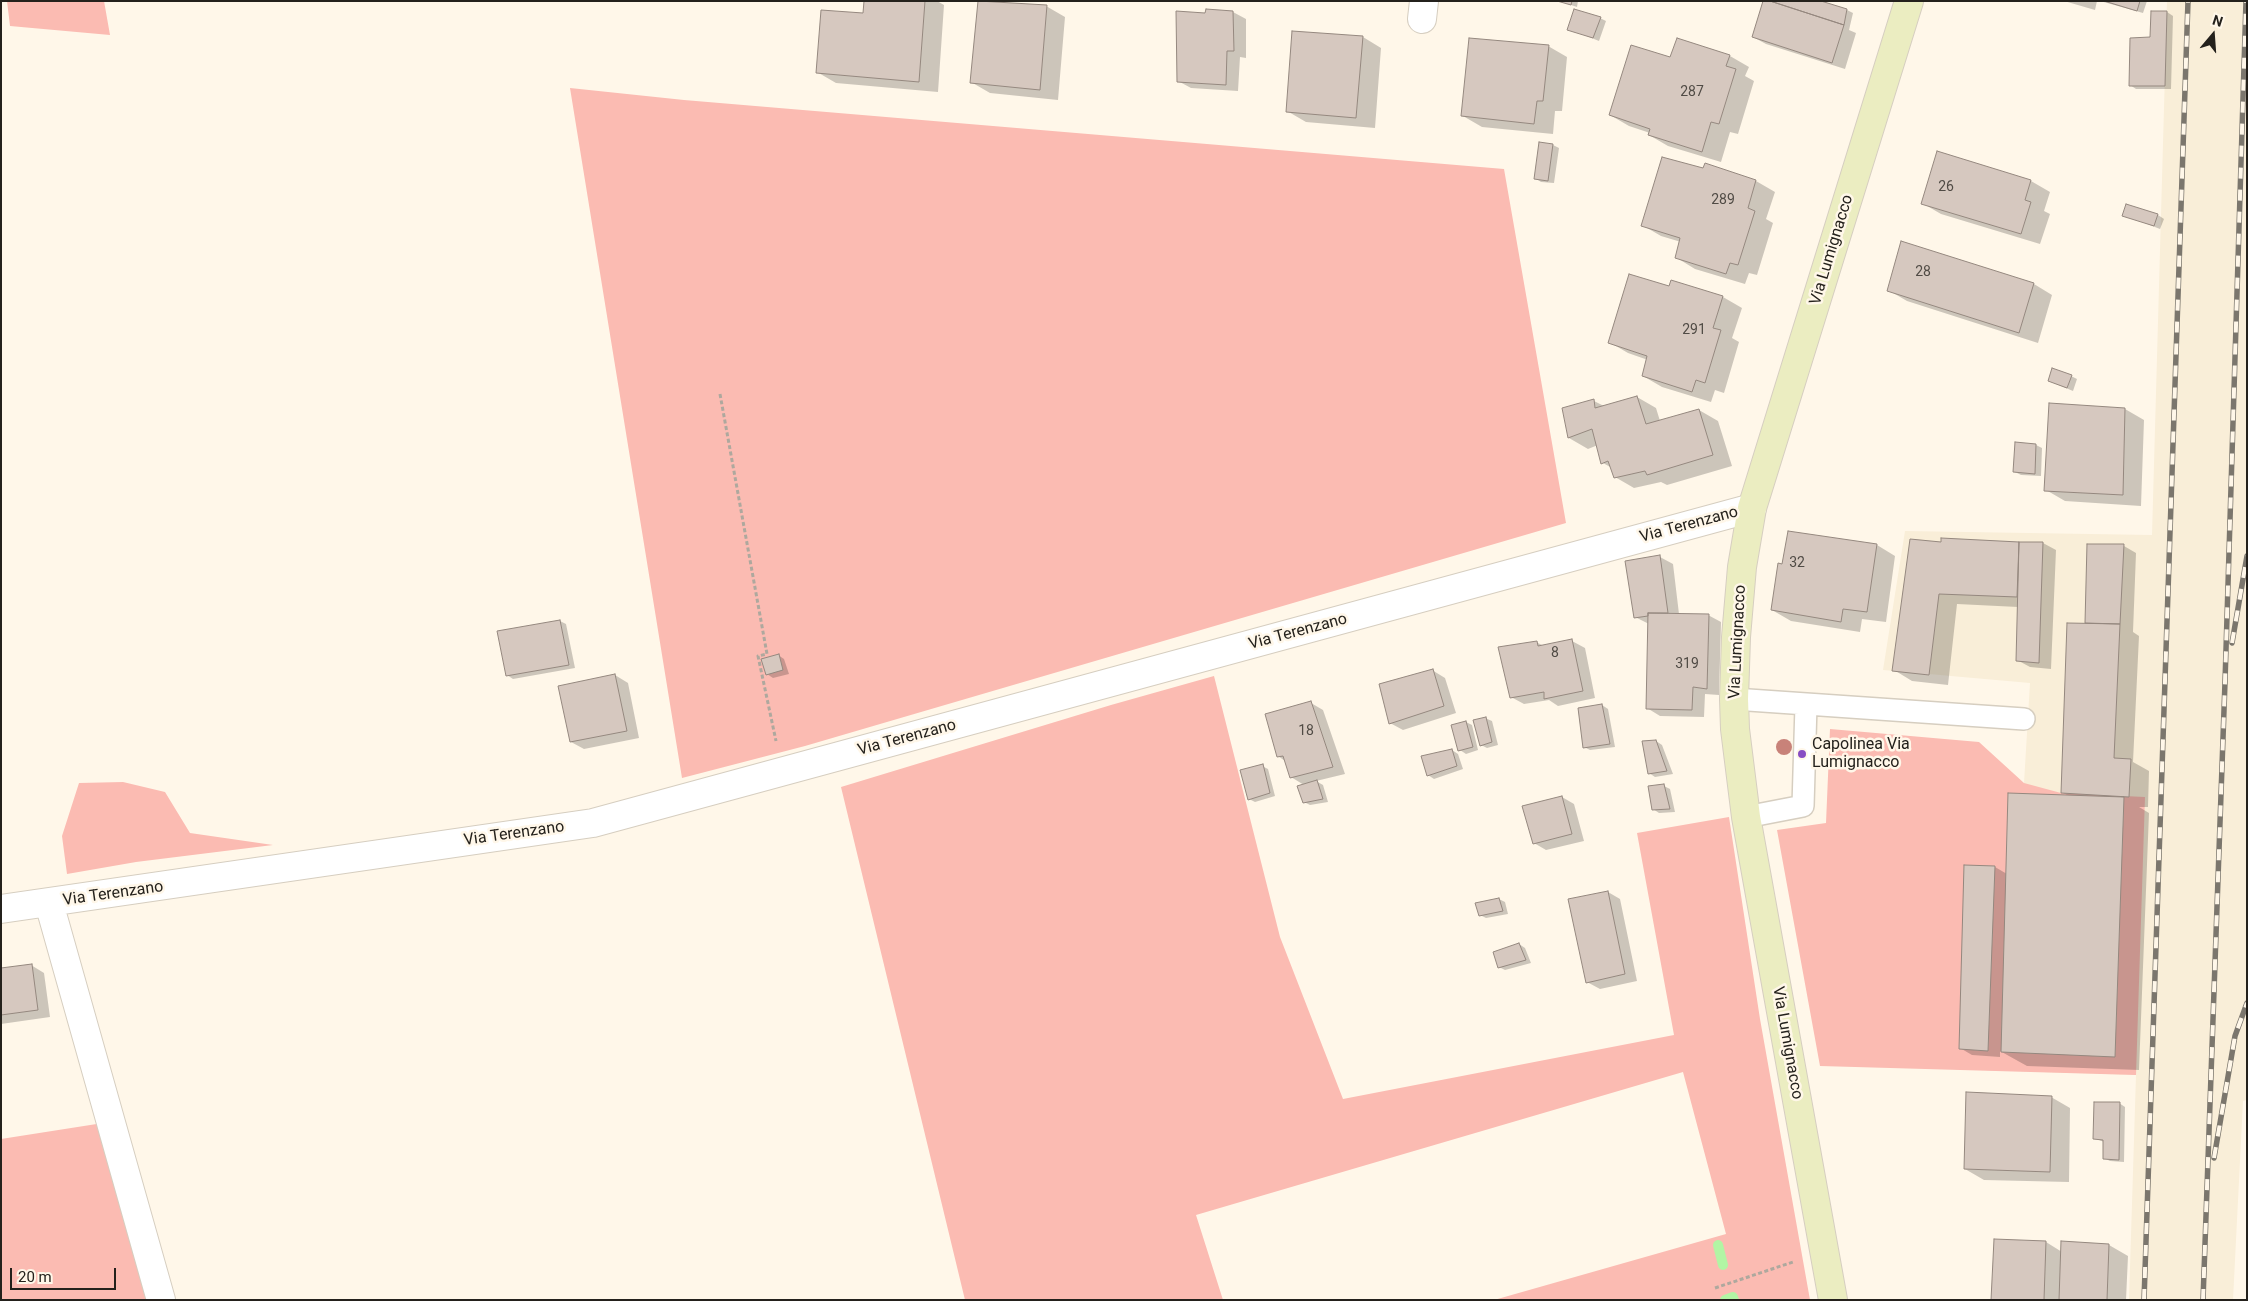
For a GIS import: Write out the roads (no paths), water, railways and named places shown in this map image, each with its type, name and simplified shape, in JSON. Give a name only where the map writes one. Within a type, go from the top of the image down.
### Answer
[{"type":"main road","name":"Via Lumignacco","points":[[1833,1300],[1746,817],[1734,699],[1736,637],[1741,576],[1752,508],[1909,1]]},
{"type":"street","name":"Via Terenzano","points":[[1,909],[592,823],[1752,508]]},
{"type":"street","name":"Via Terenzano","points":[[49,903],[160,1300]]},
{"type":"lane","points":[[1734,699],[2024,719]]},
{"type":"lane","points":[[1746,817],[1803,806],[1806,705]]},
{"type":"waterway","points":[[1718,1245],[1723,1265]]},
{"type":"waterway","points":[[1725,1300],[1733,1297],[1734,1300]]},
{"type":"railway","points":[[2144,1300],[2188,1]]},
{"type":"railway","points":[[2203,1300],[2225,682],[2246,1]]},
{"type":"railway","points":[[2232,643],[2247,556]]},
{"type":"railway","points":[[2214,1158],[2235,1036],[2247,1003]]},
{"type":"place","name":"Capolinea Via Lumignacco","points":[[1802,754]]}]
